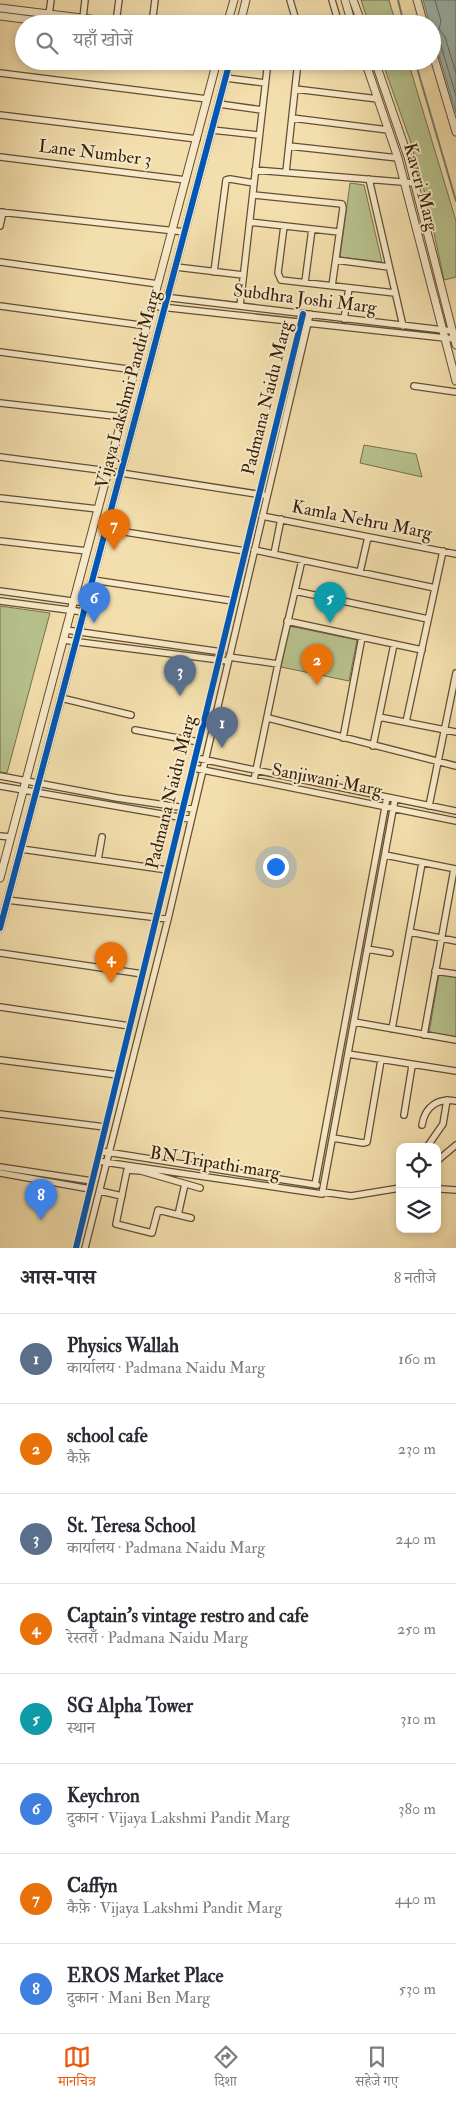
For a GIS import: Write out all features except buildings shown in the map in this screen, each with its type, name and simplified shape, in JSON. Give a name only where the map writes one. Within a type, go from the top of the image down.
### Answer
[{"type":"street","points":[[49,14],[51,0]]},
{"type":"street","points":[[83,15],[85,0]]},
{"type":"street","points":[[117,15],[119,0]]},
{"type":"street","points":[[153,15],[155,0]]},
{"type":"street","points":[[230,15],[234,0]]},
{"type":"street","points":[[242,15],[246,0]]},
{"type":"street","points":[[290,0],[294,15]]},
{"type":"street","points":[[332,0],[336,15]]},
{"type":"street","points":[[345,0],[349,15]]},
{"type":"street","points":[[354,0],[359,15]]},
{"type":"street","points":[[417,0],[421,15]]},
{"type":"street","points":[[0,8],[58,15]]},
{"type":"street","points":[[0,16],[15,18]]},
{"type":"street","name":"Vijaya Lakshmi Pandit Marg","points":[[0,878],[215,70]]},
{"type":"street","name":"Vijaya Lakshmi Pandit Marg","points":[[0,928],[228,70]]},
{"type":"street","points":[[240,306],[267,70]]},
{"type":"street","points":[[286,172],[297,70]]},
{"type":"street","name":"Kaveri Marg","points":[[368,70],[405,182],[456,381]]},
{"type":"street","name":"Kaveri Marg","points":[[378,70],[408,157],[455,342]]},
{"type":"street","points":[[438,70],[456,132]]},
{"type":"street","points":[[0,73],[207,100]]},
{"type":"street","points":[[226,78],[265,83]]},
{"type":"street","points":[[295,89],[378,99]]},
{"type":"street","points":[[219,104],[262,110]]},
{"type":"street","points":[[0,115],[197,139]]},
{"type":"street","points":[[292,118],[388,130]]},
{"type":"street","points":[[212,130],[260,135]]},
{"type":"street","points":[[289,146],[398,158]]},
{"type":"street","name":"Lane Number 3","points":[[0,157],[186,180]]},
{"type":"street","points":[[256,170],[414,183]]},
{"type":"street","points":[[369,179],[403,326]]},
{"type":"street","points":[[214,272],[226,180],[254,183]]},
{"type":"street","points":[[253,195],[342,204],[332,286]]},
{"type":"street","points":[[0,226],[1,212],[185,232]]},
{"type":"street","points":[[250,222],[339,232]]},
{"type":"street","points":[[284,226],[278,276],[281,280],[395,293]]},
{"type":"street","points":[[306,282],[312,229]]},
{"type":"street","points":[[336,260],[389,267]]},
{"type":"street","points":[[0,262],[158,284]]},
{"type":"street","points":[[176,267],[244,275]]},
{"type":"street","points":[[344,318],[349,288]]},
{"type":"street","name":"Subdhra Joshi Marg","points":[[155,296],[452,331]]},
{"type":"street","points":[[0,306],[147,326]]},
{"type":"street","name":"Subdhra Joshi Marg","points":[[152,306],[445,339],[455,342]]},
{"type":"street","name":"Padmana Naidu Marg","points":[[97,1161],[303,314]]},
{"type":"street","name":"Padmana Naidu Marg","points":[[107,1162],[168,918],[310,314]]},
{"type":"street","points":[[0,352],[135,370]]},
{"type":"street","points":[[414,386],[456,392]]},
{"type":"street","points":[[0,403],[123,417]]},
{"type":"street","points":[[0,457],[108,471],[267,496]]},
{"type":"street","points":[[0,498],[98,510]]},
{"type":"street","name":"Kamla Nehru Marg","points":[[262,516],[456,554]]},
{"type":"street","points":[[274,554],[281,520]]},
{"type":"street","points":[[106,528],[245,551]]},
{"type":"street","points":[[360,572],[368,537]]},
{"type":"street","points":[[0,541],[87,551]]},
{"type":"street","points":[[254,550],[435,588]]},
{"type":"street","points":[[406,722],[442,551]]},
{"type":"street","points":[[254,780],[287,621],[302,560]]},
{"type":"street","points":[[92,580],[233,601]]},
{"type":"street","points":[[0,591],[86,603]]},
{"type":"street","points":[[295,591],[428,619]]},
{"type":"street","points":[[0,601],[84,612]]},
{"type":"street","points":[[287,621],[422,650]]},
{"type":"street","points":[[66,630],[220,652],[229,657]]},
{"type":"street","points":[[343,738],[362,637]]},
{"type":"street","points":[[63,640],[219,659],[229,657],[278,664]]},
{"type":"street","points":[[373,746],[394,644]]},
{"type":"street","points":[[429,806],[456,673]]},
{"type":"street","points":[[61,698],[131,715]]},
{"type":"street","points":[[379,717],[456,732]]},
{"type":"street","points":[[268,718],[456,766]]},
{"type":"street","points":[[134,730],[199,742]]},
{"type":"street","name":"Sanjiwani Marg","points":[[195,758],[456,811]]},
{"type":"street","name":"Sanjiwani Marg","points":[[193,768],[456,821]]},
{"type":"street","points":[[0,776],[193,809]]},
{"type":"street","points":[[0,786],[190,819]]},
{"type":"street","points":[[316,1185],[386,797]]},
{"type":"street","points":[[322,1191],[395,799]]},
{"type":"street","points":[[0,836],[11,837]]},
{"type":"street","points":[[98,860],[102,837]]},
{"type":"street","points":[[21,849],[168,870]]},
{"type":"street","points":[[384,855],[455,869],[424,1035]]},
{"type":"street","points":[[392,1029],[422,863]]},
{"type":"street","points":[[7,900],[168,918]]},
{"type":"street","points":[[410,932],[456,941]]},
{"type":"street","points":[[367,949],[390,953]]},
{"type":"street","points":[[0,953],[143,974]]},
{"type":"street","points":[[436,971],[456,974]]},
{"type":"street","points":[[0,1007],[130,1026]]},
{"type":"street","points":[[354,1022],[456,1040]]},
{"type":"street","points":[[348,1054],[412,1066],[456,1071]]},
{"type":"street","points":[[0,1060],[118,1075]]},
{"type":"street","points":[[333,1138],[367,1142],[381,1060]]},
{"type":"street","points":[[404,1115],[412,1066]]},
{"type":"street","points":[[422,1125],[429,1108],[441,1100],[456,1101]]},
{"type":"street","points":[[430,1143],[443,1124],[447,1100]]},
{"type":"street","points":[[0,1114],[105,1127]]},
{"type":"street","points":[[441,1158],[456,1145]]},
{"type":"street","points":[[100,1151],[316,1185],[322,1191],[351,1196],[396,1189]]},
{"type":"street","points":[[76,1248],[97,1161],[107,1162],[85,1248]]},
{"type":"street","name":"BN Tripathi marg","points":[[107,1162],[176,1173],[322,1191]]},
{"type":"street","points":[[0,1166],[92,1181]]},
{"type":"street","points":[[191,1218],[158,1210],[152,1233],[116,1224],[127,1170],[141,1171],[200,1188]]},
{"type":"street","points":[[175,1181],[176,1173]]},
{"type":"street","points":[[0,1174],[90,1189]]},
{"type":"street","points":[[178,1215],[185,1184]]},
{"type":"street","points":[[441,1189],[456,1190]]},
{"type":"street","points":[[100,1192],[122,1196]]},
{"type":"green space","points":[[361,0],[389,0],[393,15],[366,15]]},
{"type":"green space","points":[[385,70],[411,70],[456,221],[456,277],[444,280],[428,205],[410,140]]},
{"type":"green space","points":[[350,183],[364,185],[382,262],[340,257]]},
{"type":"green space","points":[[364,445],[416,454],[422,477],[360,463]]},
{"type":"green space","points":[[0,606],[50,613],[7,773],[0,772]]},
{"type":"green space","points":[[289,626],[357,640],[349,681],[281,667]]},
{"type":"green space","points":[[439,974],[456,977],[456,1037],[429,1033]]},
{"type":"water","points":[[423,0],[456,0],[456,113],[441,62],[441,15],[427,15]]},
{"type":"waterway","points":[[398,0],[402,15]]},
{"type":"waterway","points":[[418,70],[456,201]]},
{"type":"cycle path","points":[[0,928],[228,70]]},
{"type":"cycle path","points":[[76,1248],[303,314]]},
{"type":"place","name":"Caffyn","points":[[114,550]]},
{"type":"place","name":"Keychron","points":[[94,623]]},
{"type":"place","name":"SG Alpha Tower","points":[[330,623]]},
{"type":"place","name":"school cafe","points":[[317,685]]},
{"type":"place","name":"St. Teresa School","points":[[180,696]]},
{"type":"place","name":"Physics Wallah","points":[[222,748]]},
{"type":"place","name":"Captain's vintage restro and cafe","points":[[111,983]]},
{"type":"place","name":"EROS Market Place","points":[[41,1220]]}]
